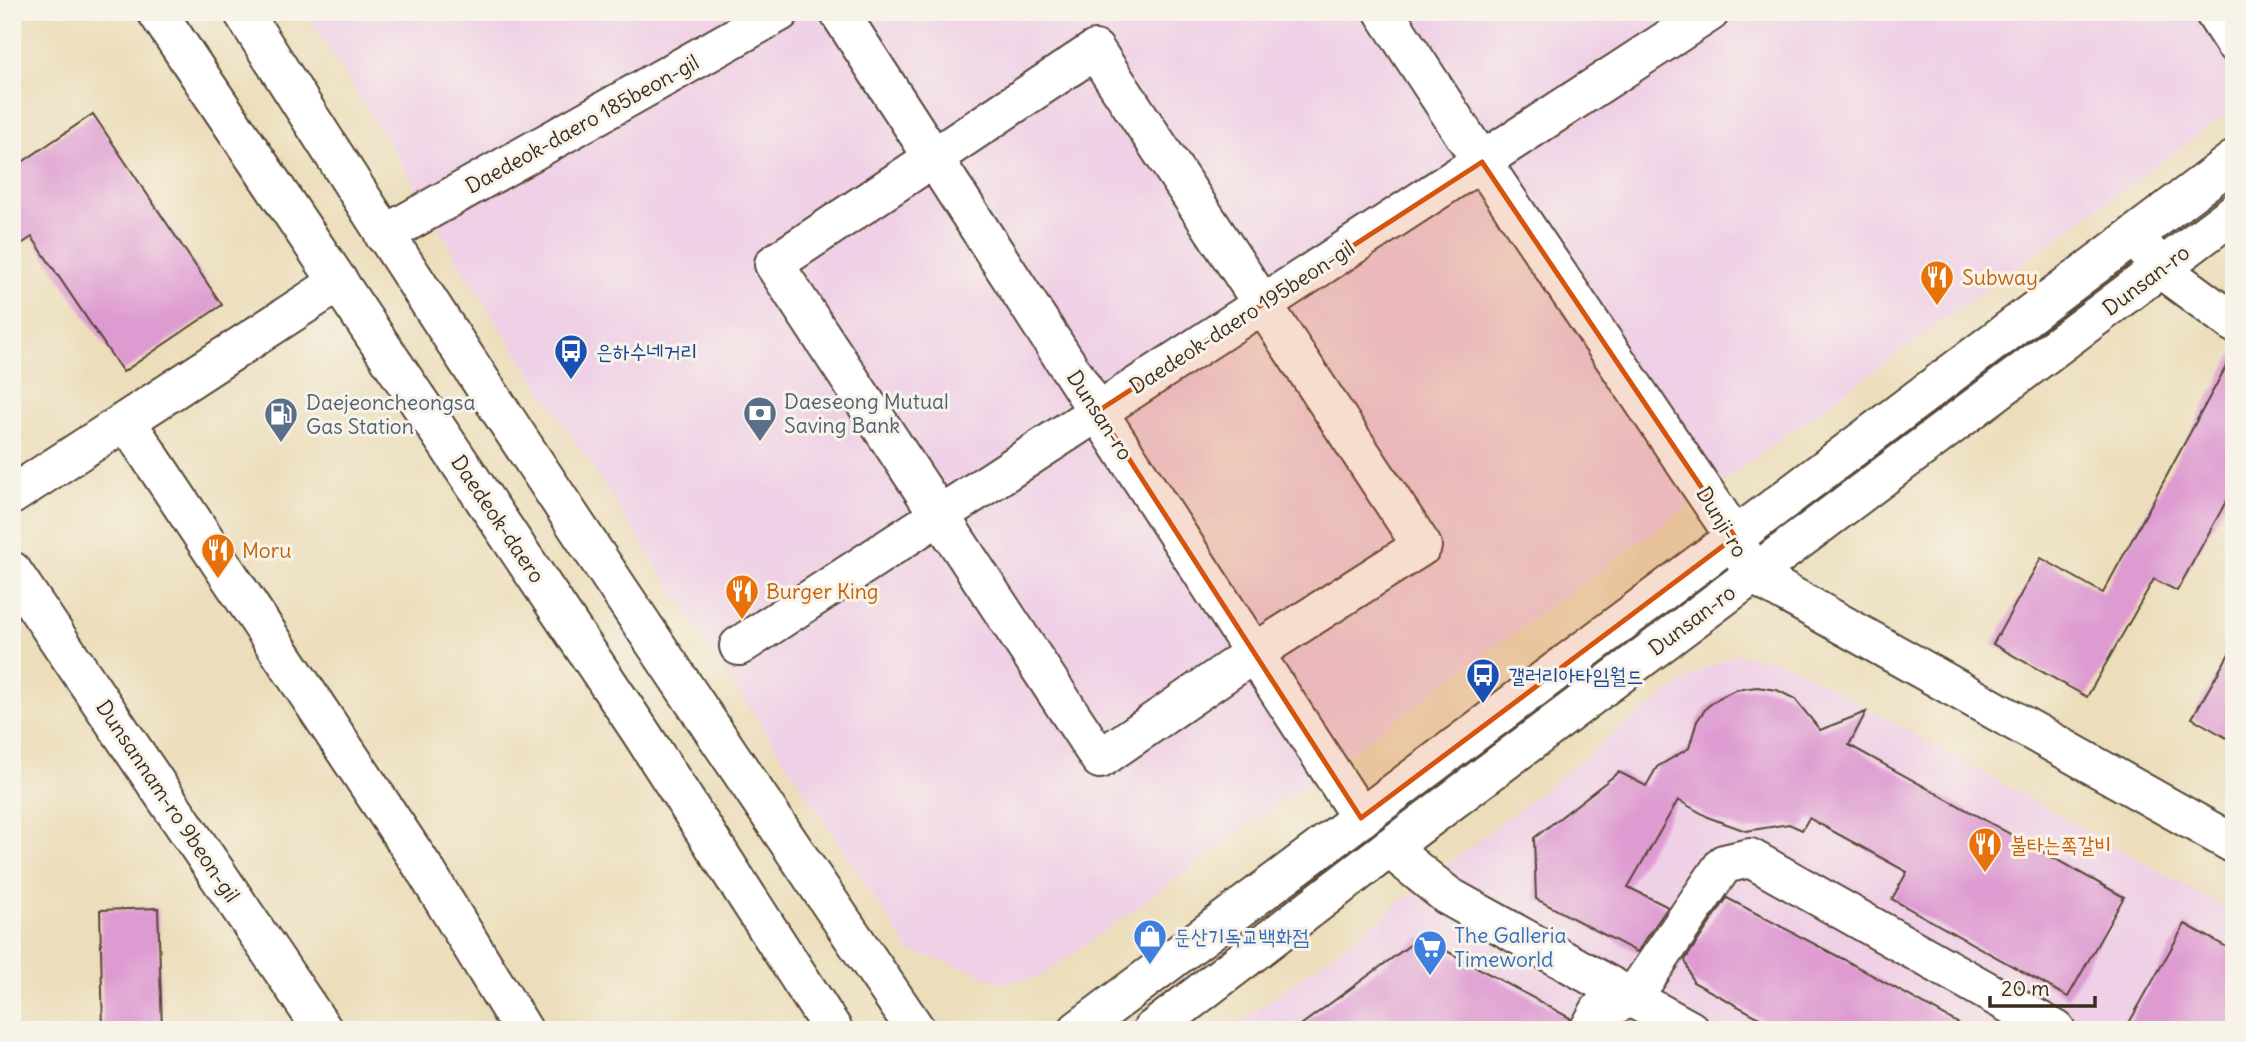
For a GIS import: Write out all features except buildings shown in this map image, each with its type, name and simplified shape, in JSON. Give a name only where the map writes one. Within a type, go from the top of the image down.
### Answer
[{"type":"street","name":"Daedeok-daero","points":[[156,12],[640,730],[833,1030]]},
{"type":"street","points":[[243,12],[384,235],[679,681],[916,1030]]},
{"type":"street","name":"Daedeok-daero 185beon-gil","points":[[384,235],[780,12]]},
{"type":"street","name":"Dunsan-ro","points":[[839,12],[1360,818]]},
{"type":"street","name":"Dunji-ro","points":[[1384,12],[1735,537],[1752,574],[2234,844]]},
{"type":"street","name":"Daedeok-daero 195beon-gil","points":[[739,646],[1710,12]]},
{"type":"street","points":[[2214,12],[2234,43]]},
{"type":"street","points":[[1095,51],[1262,304],[1422,545],[1254,653],[1101,759],[774,264],[1095,51]]},
{"type":"street","name":"Dunsan-ro","points":[[1078,1030],[2234,160]]},
{"type":"street","name":"Dunsan-ro","points":[[1152,1030],[1389,848],[2234,213]]},
{"type":"street","points":[[2134,235],[2161,269],[2234,323]]},
{"type":"street","points":[[12,495],[339,282]]},
{"type":"street","points":[[126,421],[427,873],[523,1030]]},
{"type":"street","name":"Dunsannam-ro 9beon-gil","points":[[12,571],[323,1030]]},
{"type":"street","points":[[1389,848],[1448,896],[1636,1014]]},
{"type":"street","points":[[1636,1014],[1724,864],[1750,858],[2056,1030]]},
{"type":"street","points":[[1589,1030],[1600,1010],[1636,1014],[1690,1030]]},
{"type":"highlighted area","points":[[1482,162],[1735,537],[1361,818],[1098,411]]},
{"type":"shaded area","points":[[305,12],[2234,12],[2234,109],[1067,958],[1038,978],[1002,983],[970,969],[910,952],[466,275],[406,170]]},
{"type":"shaded area","points":[[1738,654],[1789,664],[2234,913],[2234,1030],[1231,1030],[1374,923],[1629,722],[1698,672]]},
{"type":"place","name":"Subway","points":[[1937,307]]},
{"type":"place","name":"은하수네거리","points":[[571,381]]},
{"type":"place","name":"Daeseong Mutual Saving Bank","points":[[760,443]]},
{"type":"place","name":"Daejeoncheongsa Gas Station","points":[[281,444]]},
{"type":"place","name":"Moru","points":[[218,580]]},
{"type":"place","name":"Burger King","points":[[742,621]]},
{"type":"place","name":"갤러리아타임월드","points":[[1483,705]]},
{"type":"place","name":"불타는쪽갈비","points":[[1985,874]]},
{"type":"place","name":"둔산기독교백화점","points":[[1150,966]]},
{"type":"place","name":"The Galleria Timeworld","points":[[1430,977]]}]
